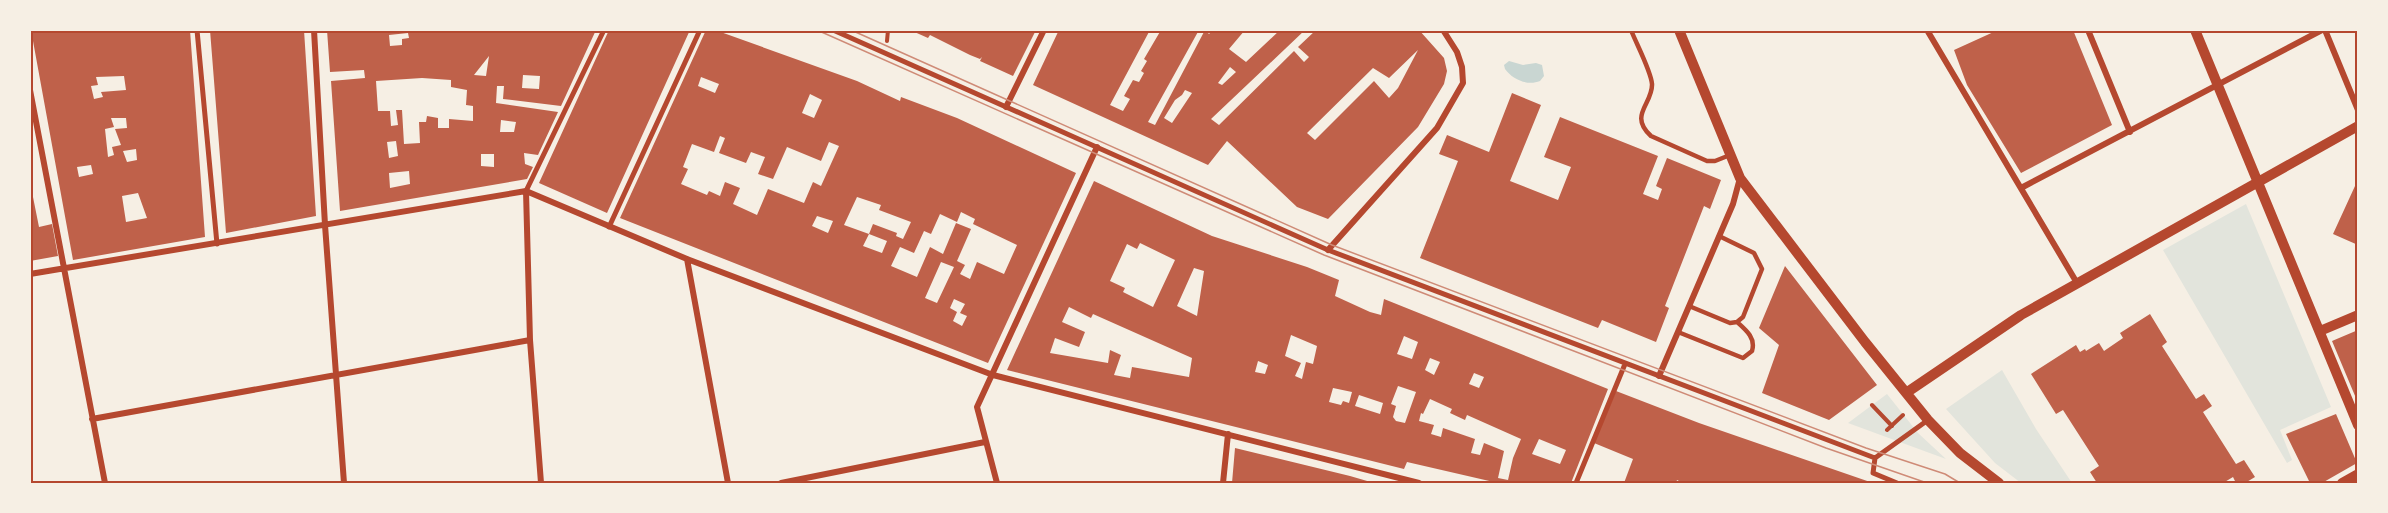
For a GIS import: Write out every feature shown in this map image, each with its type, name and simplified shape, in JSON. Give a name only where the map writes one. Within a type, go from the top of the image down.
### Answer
[{"type":"street","points":[[197,30],[217,244]]},
{"type":"street","points":[[314,30],[325,225],[344,483]]},
{"type":"street","points":[[541,483],[530,340],[526,191],[604,30]]},
{"type":"street","points":[[609,227],[700,30]]},
{"type":"street","points":[[833,30],[1328,250],[1875,458]]},
{"type":"street","points":[[1006,107],[1044,30]]},
{"type":"street","points":[[1328,250],[1437,128],[1462,83],[1462,67],[1457,52],[1443,30]]},
{"type":"street","points":[[1679,30],[1740,178],[1928,420],[1960,453],[1999,483]]},
{"type":"street","points":[[1927,30],[2077,283]]},
{"type":"street","points":[[2088,30],[2130,132]]},
{"type":"street","points":[[2195,30],[2358,425]]},
{"type":"street","points":[[2021,188],[2324,30],[2358,110]]},
{"type":"street","points":[[30,90],[105,483]]},
{"type":"street","points":[[1906,393],[2021,315],[2358,126]]},
{"type":"street","points":[[997,483],[977,407],[1097,147]]},
{"type":"street","points":[[1659,376],[1733,204],[1740,178]]},
{"type":"street","points":[[30,274],[526,191],[687,259],[993,375],[1419,483]]},
{"type":"street","points":[[687,259],[728,483]]},
{"type":"street","points":[[2320,331],[2358,315]]},
{"type":"street","points":[[92,419],[530,340]]},
{"type":"street","points":[[1576,483],[1625,364]]},
{"type":"street","points":[[1897,483],[1873,473],[1875,458],[1928,420]]},
{"type":"street","points":[[1223,483],[1228,434]]},
{"type":"street","points":[[781,483],[985,442]]},
{"type":"street","points":[[2342,483],[2358,474]]},
{"type":"lane","points":[[1631,30],[1652,83],[1641,114],[1642,126],[1651,136],[1707,161],[1715,161],[1730,155]]},
{"type":"lane","points":[[1689,306],[1730,323],[1737,322],[1743,317],[1762,269],[1754,253],[1719,236]]},
{"type":"lane","points":[[1677,332],[1743,358],[1752,351],[1754,343],[1737,322]]},
{"type":"path","points":[[888,30],[888,36]]},
{"type":"path","points":[[1872,405],[1892,426]]},
{"type":"shaded area","points":[[1509,61],[1523,65],[1536,63],[1542,65],[1544,76],[1540,81],[1531,83],[1521,81],[1505,69],[1504,65]]},
{"type":"shaded area","points":[[2246,204],[2331,407],[2280,430],[2292,460],[2287,463],[2163,250]]},
{"type":"shaded area","points":[[2002,370],[2036,429],[2072,483],[2021,483],[1995,463],[1946,409]]},
{"type":"shaded area","points":[[1887,394],[1918,433],[1946,459],[1848,423]]},
{"type":"building","points":[[31,30],[190,30],[205,237],[73,260]],"holes":[[[124,76],[126,90],[101,92],[103,97],[94,99],[91,86],[98,85],[96,77]],[[111,118],[126,118],[127,128],[115,129],[121,145],[112,147],[114,155],[108,157],[105,129],[114,127]],[[136,149],[137,160],[127,162],[123,151]],[[91,165],[93,174],[79,177],[77,167]],[[138,193],[147,218],[126,222],[122,196]]]},
{"type":"building","points":[[210,30],[304,30],[316,216],[226,233]]},
{"type":"building","points":[[327,30],[596,30],[561,106],[503,99],[504,86],[497,86],[496,103],[558,112],[538,155],[524,153],[525,164],[533,167],[527,179],[340,211],[331,81],[365,78],[364,70],[330,72]],"holes":[[[408,33],[409,38],[402,39],[402,45],[390,46],[389,35]],[[489,56],[486,76],[474,75]],[[523,75],[540,76],[539,89],[522,88]],[[422,78],[451,80],[451,87],[467,90],[466,105],[473,106],[473,121],[449,119],[449,128],[438,128],[438,118],[427,116],[426,122],[419,122],[420,143],[404,144],[402,110],[396,110],[398,125],[391,126],[390,111],[378,111],[376,81]],[[501,120],[516,122],[514,132],[500,132]],[[396,141],[398,156],[389,158],[387,142]],[[481,154],[494,154],[494,167],[481,166]],[[409,171],[410,184],[390,188],[389,173]]]},
{"type":"building","points":[[609,30],[690,30],[607,213],[539,183]]},
{"type":"building","points":[[706,30],[715,30],[857,81],[900,101],[901,97],[957,118],[1076,173],[988,363],[620,218]],"holes":[[[701,77],[719,84],[715,93],[698,86]],[[810,94],[822,100],[814,118],[802,113]],[[720,136],[725,138],[719,153],[746,163],[751,152],[765,157],[758,174],[773,179],[787,147],[821,161],[829,142],[839,146],[821,186],[813,182],[804,203],[768,189],[757,215],[733,204],[740,188],[725,182],[720,196],[709,191],[707,195],[681,184],[688,169],[683,167],[692,144],[714,152]],[[857,197],[881,205],[879,210],[911,222],[903,239],[896,236],[897,233],[873,224],[869,234],[844,225]],[[961,212],[975,219],[973,224],[1017,245],[1004,274],[977,262],[970,279],[960,274],[965,265],[957,261],[971,229],[956,223],[943,254],[930,247],[917,277],[891,266],[900,247],[914,253],[924,231],[931,234],[940,214],[957,222]],[[817,216],[833,221],[828,233],[812,226]],[[869,234],[887,241],[882,253],[863,246]],[[941,262],[954,267],[937,303],[925,298]],[[954,299],[965,304],[960,313],[967,316],[962,326],[953,321],[957,312],[950,308]]]},
{"type":"building","points":[[910,30],[1036,30],[1013,76],[980,61],[982,57],[980,59],[930,35],[928,38]]},
{"type":"building","points":[[1053,30],[1150,30],[1110,105],[1123,111],[1130,99],[1124,96],[1133,80],[1139,82],[1144,73],[1141,71],[1147,61],[1144,59],[1161,30],[1199,30],[1148,122],[1155,125],[1205,30],[1209,34],[1213,30],[1245,30],[1229,49],[1246,62],[1280,30],[1305,30],[1211,119],[1219,125],[1294,51],[1304,62],[1309,57],[1298,47],[1316,30],[1419,30],[1444,58],[1447,71],[1444,84],[1418,127],[1328,219],[1297,207],[1227,141],[1208,165],[1033,85],[1058,32]],"holes":[[[1418,50],[1398,88],[1389,98],[1374,81],[1315,140],[1307,133],[1373,68],[1389,78]],[[1230,67],[1236,72],[1222,85],[1218,83]],[[1185,90],[1192,93],[1172,123],[1164,118],[1175,100]]]},
{"type":"building","points":[[1998,30],[2073,30],[2112,125],[2021,173],[1967,85],[1954,50]]},
{"type":"building","points":[[1512,93],[1541,105],[1510,181],[1558,200],[1571,167],[1544,157],[1560,117],[1658,156],[1643,194],[1658,200],[1662,189],[1656,186],[1667,158],[1721,180],[1710,209],[1704,206],[1665,306],[1669,308],[1656,342],[1602,320],[1598,328],[1420,258],[1458,161],[1439,154],[1447,135],[1489,152]]},
{"type":"building","points":[[1094,181],[1212,236],[1307,267],[1339,280],[1335,296],[1370,312],[1381,315],[1384,299],[1608,389],[1571,483],[1498,483],[1407,462],[1404,469],[1007,370]],"holes":[[[1140,243],[1175,260],[1153,307],[1123,292],[1125,288],[1110,281],[1127,244],[1137,249]],[[1194,268],[1204,271],[1197,316],[1177,306]],[[1069,307],[1091,318],[1093,314],[1192,358],[1189,377],[1132,367],[1130,378],[1114,375],[1121,355],[1110,350],[1108,363],[1050,353],[1055,338],[1079,347],[1085,332],[1062,322]],[[1291,335],[1317,346],[1313,364],[1306,362],[1302,379],[1295,376],[1301,363],[1285,356]],[[1404,336],[1418,342],[1412,359],[1397,354]],[[1430,358],[1440,362],[1434,375],[1425,370]],[[1258,361],[1268,365],[1265,374],[1255,372]],[[1474,373],[1484,377],[1479,388],[1469,384]],[[1398,386],[1416,392],[1405,423],[1396,421],[1393,417],[1396,406],[1391,404]],[[1333,388],[1352,392],[1349,403],[1343,401],[1341,405],[1329,402]],[[1359,395],[1383,403],[1380,414],[1355,406]],[[1430,399],[1452,409],[1450,413],[1465,420],[1467,415],[1521,439],[1513,458],[1508,480],[1498,478],[1504,451],[1484,443],[1480,455],[1471,453],[1475,439],[1443,428],[1441,437],[1431,434],[1434,425],[1419,421]],[[1539,439],[1566,450],[1560,464],[1532,454]]]},
{"type":"building","points":[[30,182],[39,227],[52,224],[58,256],[30,261]]},
{"type":"building","points":[[2355,186],[2358,187],[2358,245],[2333,234]]},
{"type":"building","points":[[1785,266],[1877,385],[1829,420],[1762,393],[1779,345],[1759,328]]},
{"type":"building","points":[[2150,314],[2167,342],[2162,346],[2196,399],[2204,394],[2212,406],[2203,412],[2236,464],[2244,460],[2255,477],[2245,483],[2236,483],[2233,477],[2223,483],[2097,483],[2090,472],[2099,466],[2063,410],[2056,414],[2031,374],[2076,345],[2080,352],[2099,343],[2104,351],[2123,338],[2120,333]]},
{"type":"building","points":[[2358,330],[2358,403],[2332,341]]},
{"type":"building","points":[[1616,391],[1699,423],[1873,483],[1683,483],[1677,480],[1676,483],[1624,483],[1633,459],[1594,443]]},
{"type":"building","points":[[2336,414],[2357,463],[2322,483],[2310,483],[2286,434]]},
{"type":"building","points":[[1235,448],[1350,476],[1374,483],[1232,483]]},
{"type":"tram line","points":[[817,30],[1324,255],[1826,448],[1927,483]]},
{"type":"tram line","points":[[851,30],[1332,245],[1866,448],[1945,474],[1960,483]]}]
